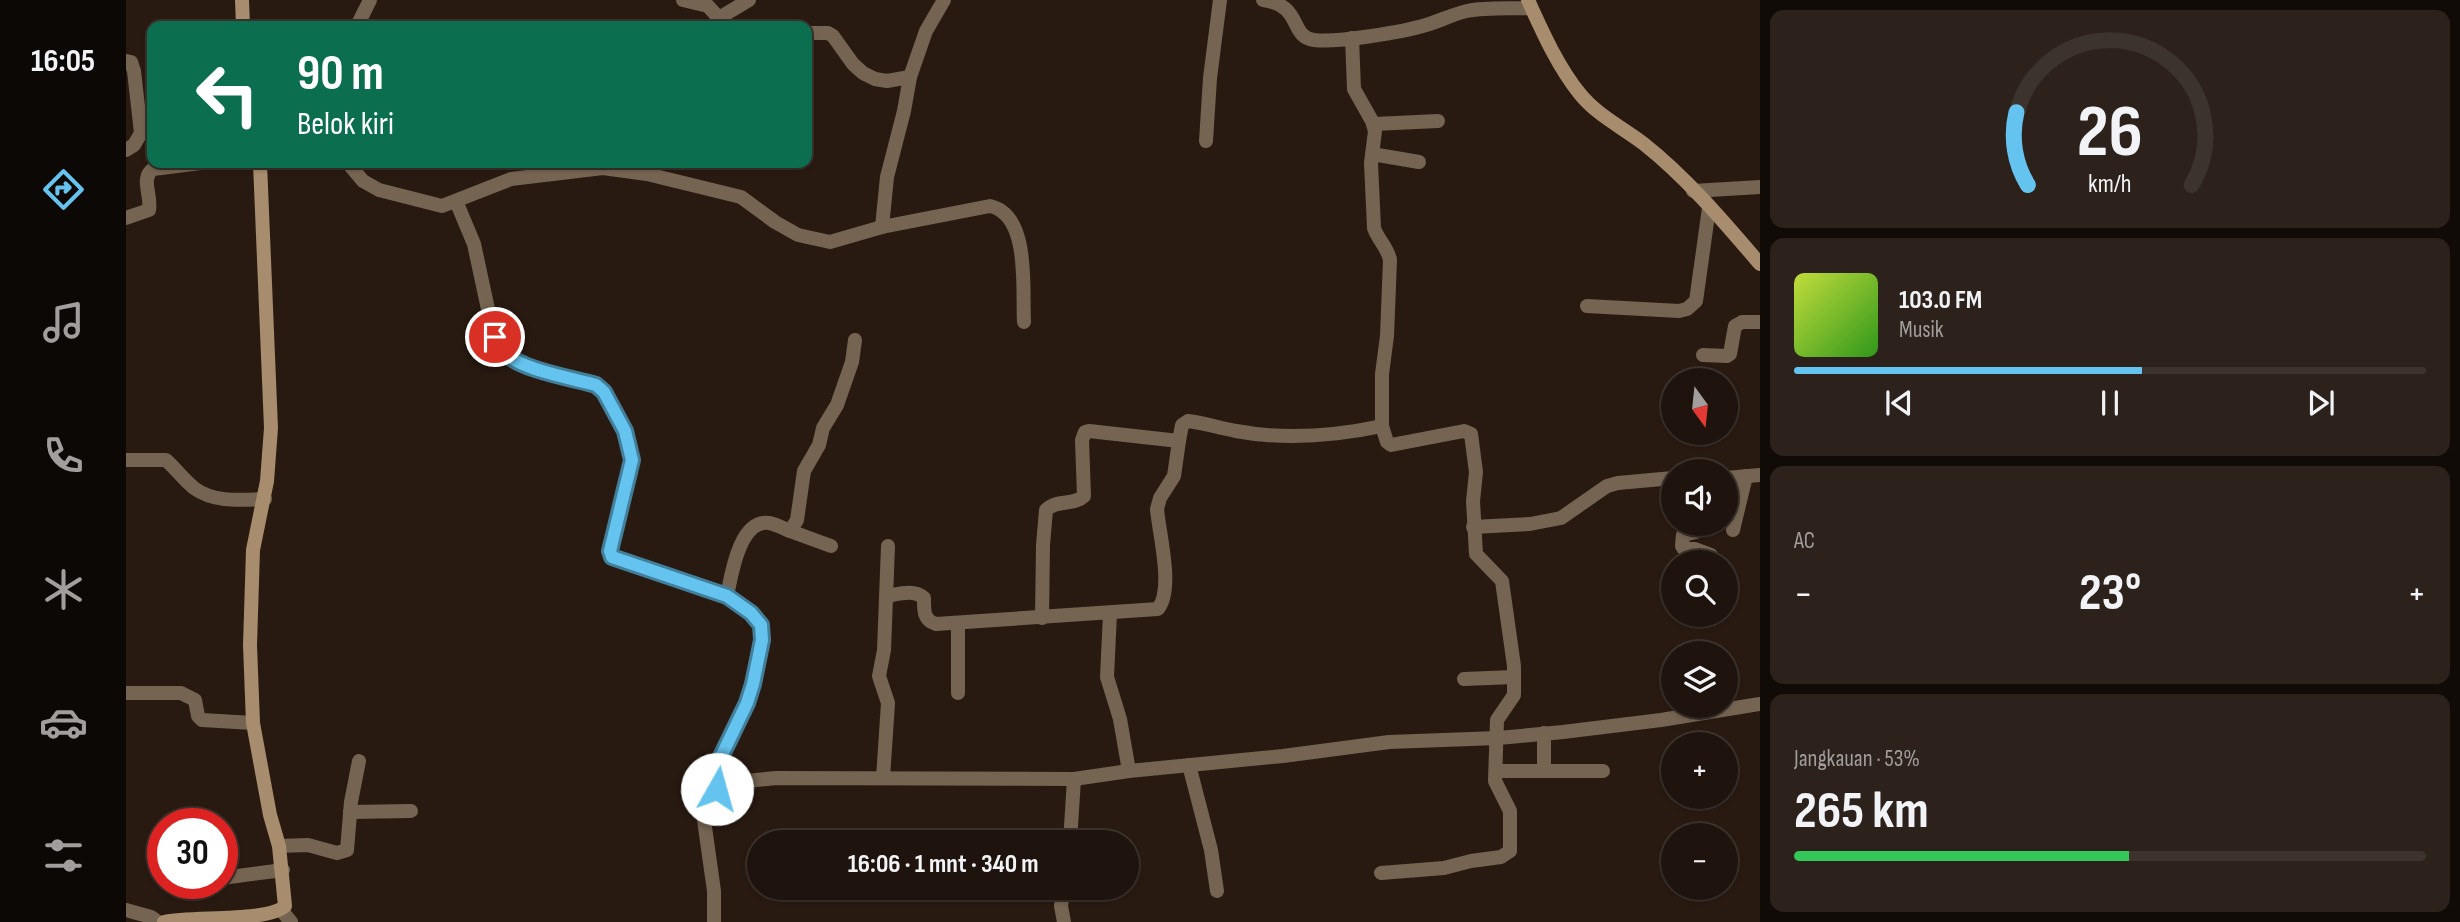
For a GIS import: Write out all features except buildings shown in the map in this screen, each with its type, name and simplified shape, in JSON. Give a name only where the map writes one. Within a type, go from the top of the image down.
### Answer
[{"type":"street","points":[[242,0],[243,21]]},
{"type":"street","points":[[360,21],[370,0]]},
{"type":"street","points":[[683,0],[708,6],[721,21]]},
{"type":"street","points":[[723,21],[749,0]]},
{"type":"street","points":[[882,227],[887,177],[910,77],[926,31],[944,0]]},
{"type":"street","points":[[1206,141],[1210,78],[1220,0]]},
{"type":"street","points":[[1263,0],[1275,1],[1284,6],[1297,28],[1311,40],[1417,27],[1469,10],[1530,4],[1567,75],[1592,107],[1643,144],[1693,191],[1760,263]]},
{"type":"street","points":[[812,33],[828,33],[833,36],[853,64],[875,79],[887,81],[910,77]]},
{"type":"street","points":[[1352,37],[1354,89],[1374,124],[1375,131],[1372,153],[1374,228],[1388,251],[1390,260],[1387,336],[1382,374],[1382,426],[1387,442],[1391,445],[1469,432],[1476,472],[1473,527],[1476,554],[1502,581],[1514,677],[1514,695],[1497,720],[1496,785],[1510,811],[1511,847],[1508,855],[1444,868],[1381,873]]},
{"type":"street","points":[[126,61],[131,62],[135,71],[141,133],[134,145],[126,150]]},
{"type":"street","points":[[1374,124],[1438,121]]},
{"type":"street","points":[[1372,153],[1419,162]]},
{"type":"street","points":[[126,218],[149,210],[151,205],[146,178],[153,169],[161,168]]},
{"type":"street","points":[[164,922],[186,919],[244,921],[276,915],[287,918],[279,846],[262,777],[253,723],[250,645],[251,569],[265,499],[271,428],[260,168]]},
{"type":"street","points":[[352,168],[363,181],[379,190],[436,206],[448,205],[511,179],[603,168],[646,174],[741,197],[798,235],[830,242],[882,227],[990,206],[1010,220],[1020,238],[1024,322]]},
{"type":"street","points":[[1693,191],[1760,187]]},
{"type":"street","points":[[461,199],[474,244],[492,330],[504,352],[526,365],[596,385],[604,392],[625,431],[632,460],[610,554],[616,559],[727,596],[757,619],[763,633],[747,703],[714,774],[717,789]]},
{"type":"street","points":[[1587,306],[1679,311],[1693,306],[1696,301],[1709,208]]},
{"type":"street","points":[[1703,355],[1727,356],[1735,326],[1742,322],[1760,322]]},
{"type":"street","points":[[790,531],[797,520],[804,471],[820,445],[825,423],[838,405],[852,362],[855,340]]},
{"type":"street","points":[[887,596],[915,592],[924,598],[925,616],[930,622],[958,624],[1158,609],[1163,601],[1165,583],[1157,509],[1160,498],[1174,475],[1182,425],[1188,421],[1237,431],[1298,436],[1355,433],[1382,426]]},
{"type":"street","points":[[1042,618],[1044,517],[1052,504],[1080,500],[1084,496],[1082,440],[1085,432],[1089,430],[1179,441]]},
{"type":"street","points":[[126,460],[166,460],[195,488],[208,496],[241,500],[265,499]]},
{"type":"street","points":[[1738,516],[1753,476]]},
{"type":"street","points":[[1473,527],[1530,524],[1561,518],[1607,486],[1618,482],[1661,479]]},
{"type":"street","points":[[727,596],[737,551],[744,538],[758,525],[765,523],[831,546]]},
{"type":"street","points":[[1683,536],[1684,549],[1698,550]]},
{"type":"street","points":[[883,778],[888,703],[879,676],[884,650],[888,546]]},
{"type":"street","points":[[1110,613],[1107,677],[1120,719],[1129,771]]},
{"type":"street","points":[[958,624],[958,693]]},
{"type":"street","points":[[1464,679],[1514,677]]},
{"type":"street","points":[[126,693],[181,693],[195,700],[198,716],[202,720],[253,723]]},
{"type":"street","points":[[714,922],[714,891],[702,806],[705,799],[717,789],[739,783],[776,778],[1074,779],[1389,742],[1544,733],[1661,720],[1760,704]]},
{"type":"street","points":[[1544,733],[1544,770]]},
{"type":"street","points":[[279,846],[308,845],[344,853],[349,844],[350,812],[359,761]]},
{"type":"street","points":[[1189,765],[1211,850],[1217,891]]},
{"type":"street","points":[[1496,771],[1603,771]]},
{"type":"street","points":[[1071,830],[1074,779]]},
{"type":"street","points":[[350,812],[411,811]]},
{"type":"street","points":[[238,876],[283,870]]},
{"type":"street","points":[[1062,900],[1064,922]]},
{"type":"street","points":[[126,910],[151,917],[158,922]]},
{"type":"route","points":[[495,337],[504,352],[512,358],[526,365],[596,385],[611,403],[625,431],[632,460],[610,551],[612,557],[727,596],[751,613],[761,625],[763,633],[753,684],[714,774],[717,789]]}]
